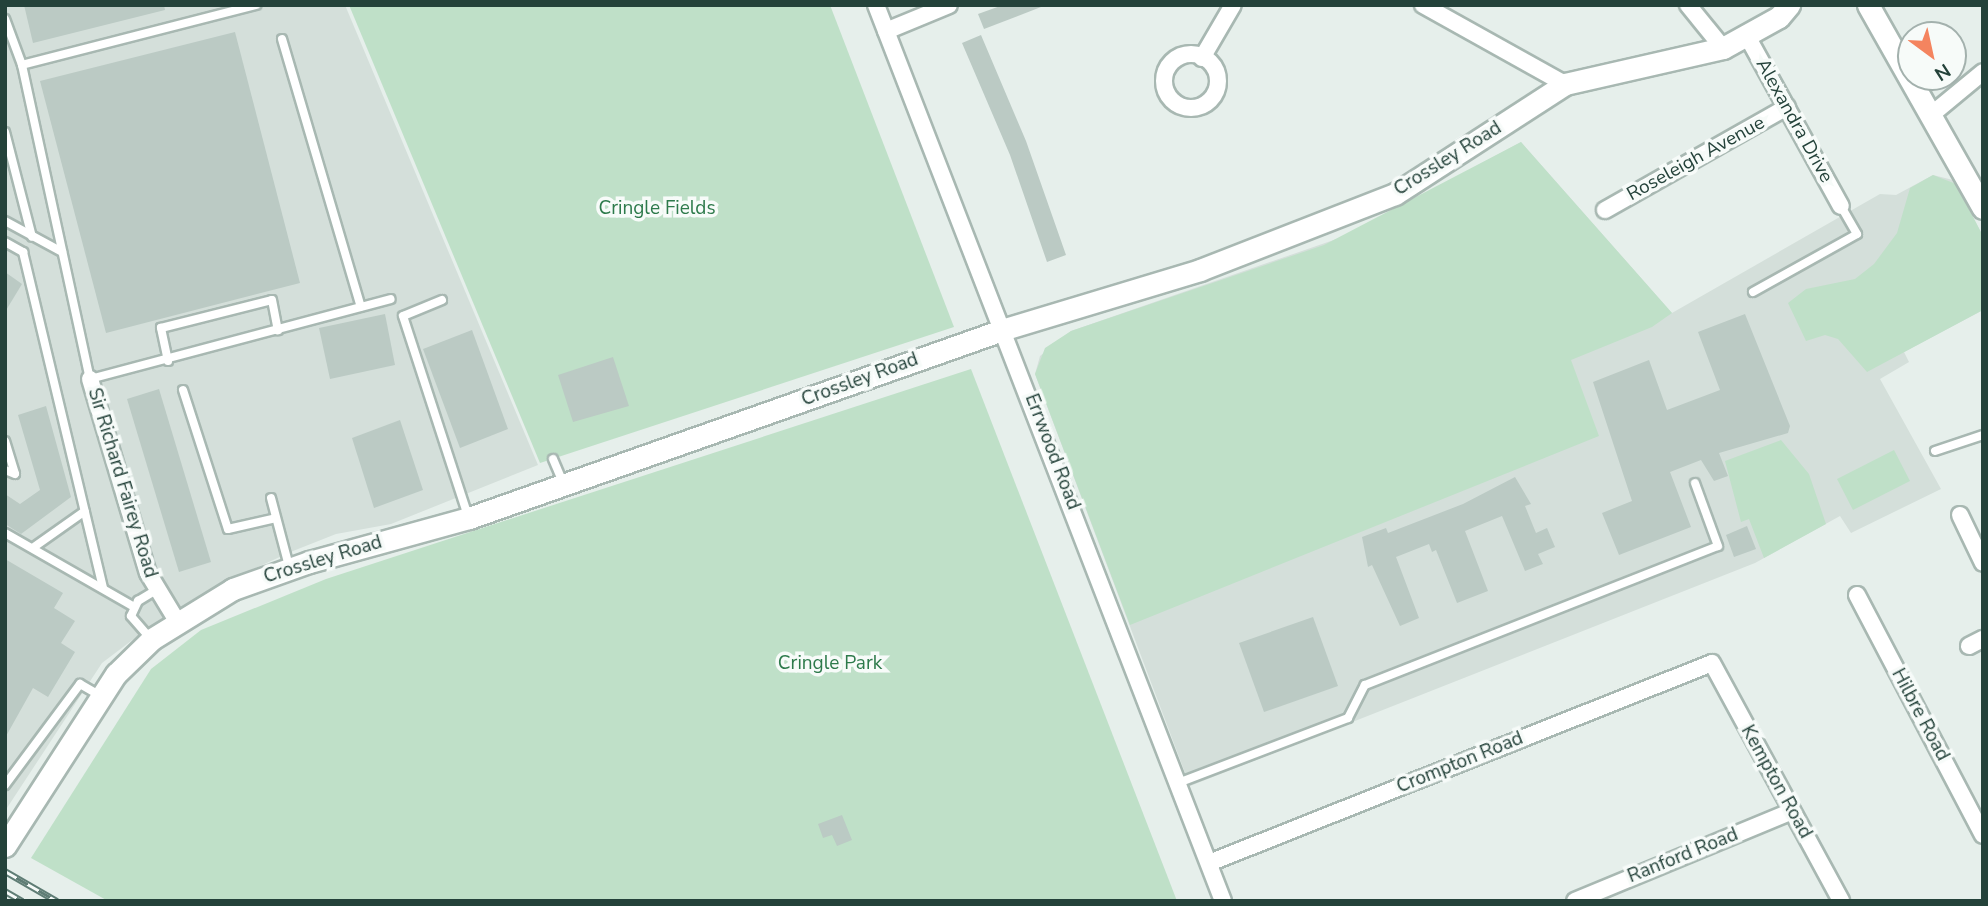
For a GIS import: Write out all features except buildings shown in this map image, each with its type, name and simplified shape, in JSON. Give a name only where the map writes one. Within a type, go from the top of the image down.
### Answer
[{"type":"street","name":"Errwood Road","points":[[877,5],[1223,901]]},
{"type":"street","points":[[886,31],[949,5]]},
{"type":"street","points":[[1202,58],[1233,5]]},
{"type":"street","points":[[1688,5],[1723,48]]},
{"type":"street","name":"Crossley Road","points":[[5,846],[101,696],[152,639],[177,621],[233,589],[290,569],[469,518],[1004,329],[1200,270],[1395,194],[1565,84],[1723,48],[1747,36],[1789,5]]},
{"type":"street","points":[[1868,5],[1983,208]]},
{"type":"street","points":[[1428,6],[1565,84]]},
{"type":"street","name":"Alexandra Drive","points":[[1747,36],[1841,206]]},
{"type":"street","points":[[1931,115],[1983,72]]},
{"type":"street","name":"Roseleigh Avenue","points":[[1605,210],[1787,107]]},
{"type":"street","name":"Sir Richard Fairey Road","points":[[90,379],[156,590],[177,621]]},
{"type":"street","points":[[1959,515],[1983,562]]},
{"type":"street","name":"Hilbre Road","points":[[1857,595],[1983,835]]},
{"type":"street","name":"Kempton Road","points":[[1712,663],[1841,901]]},
{"type":"street","name":"Crompton Road","points":[[1209,863],[1712,663]]},
{"type":"street","name":"Ranford Road","points":[[1574,901],[1792,811]]},
{"type":"lane","points":[[22,65],[256,5]]},
{"type":"lane","points":[[5,19],[22,65],[90,379],[391,299]]},
{"type":"lane","points":[[282,38],[361,307]]},
{"type":"lane","points":[[5,132],[32,237]]},
{"type":"lane","points":[[1753,292],[1857,234],[1841,206]]},
{"type":"lane","points":[[5,221],[62,253]]},
{"type":"lane","points":[[5,242],[23,252],[103,588]]},
{"type":"lane","points":[[168,360],[161,328],[272,300],[278,330]]},
{"type":"lane","points":[[442,300],[403,316],[469,518]]},
{"type":"lane","points":[[183,390],[228,529],[276,518]]},
{"type":"lane","points":[[1935,451],[1983,435]]},
{"type":"lane","points":[[5,441],[15,474],[5,470]]},
{"type":"lane","points":[[554,458],[564,485]]},
{"type":"lane","points":[[1178,783],[1348,718],[1365,685],[1718,546],[1695,483]]},
{"type":"lane","points":[[271,498],[290,569]]},
{"type":"lane","points":[[34,547],[85,511]]},
{"type":"lane","points":[[5,533],[34,547],[134,607]]},
{"type":"lane","points":[[134,607],[156,590]]},
{"type":"lane","points":[[134,607],[134,624],[152,639]]},
{"type":"lane","points":[[5,785],[80,684],[101,696]]},
{"type":"shaded area","points":[[5,5],[345,5],[538,465],[391,524],[336,534],[293,551],[238,576],[135,638],[102,663],[5,811]]},
{"type":"shaded area","points":[[1521,142],[1672,313],[1880,194],[1896,195],[1933,175],[1953,180],[1983,236],[1983,310],[1904,352],[1909,362],[1880,379],[1941,489],[1851,533],[1840,516],[1755,563],[1190,786],[1035,374],[1040,356],[1071,331],[1351,234]]},
{"type":"green space","name":"Cringle Fields","points":[[349,5],[830,5],[954,327],[540,463]]},
{"type":"green space","points":[[1521,142],[1672,313],[1652,327],[1571,360],[1599,436],[1130,625],[1035,374],[1045,348],[1071,331],[1324,245]]},
{"type":"green space","points":[[1933,175],[1956,184],[1983,236],[1983,310],[1867,372],[1838,339],[1825,335],[1806,341],[1788,303],[1806,289],[1855,279],[1874,264],[1897,233],[1910,188]]},
{"type":"green space","name":"Cringle Park","points":[[971,369],[1177,901],[108,901],[31,858],[151,669],[201,630],[326,579]]},
{"type":"green space","points":[[1781,440],[1809,474],[1826,524],[1764,558],[1749,519],[1741,522],[1725,461]]},
{"type":"green space","points":[[1894,450],[1910,481],[1853,510],[1837,479]]},
{"type":"railway","points":[[5,871],[57,901]]},
{"type":"railway","points":[[5,891],[22,901]]}]
